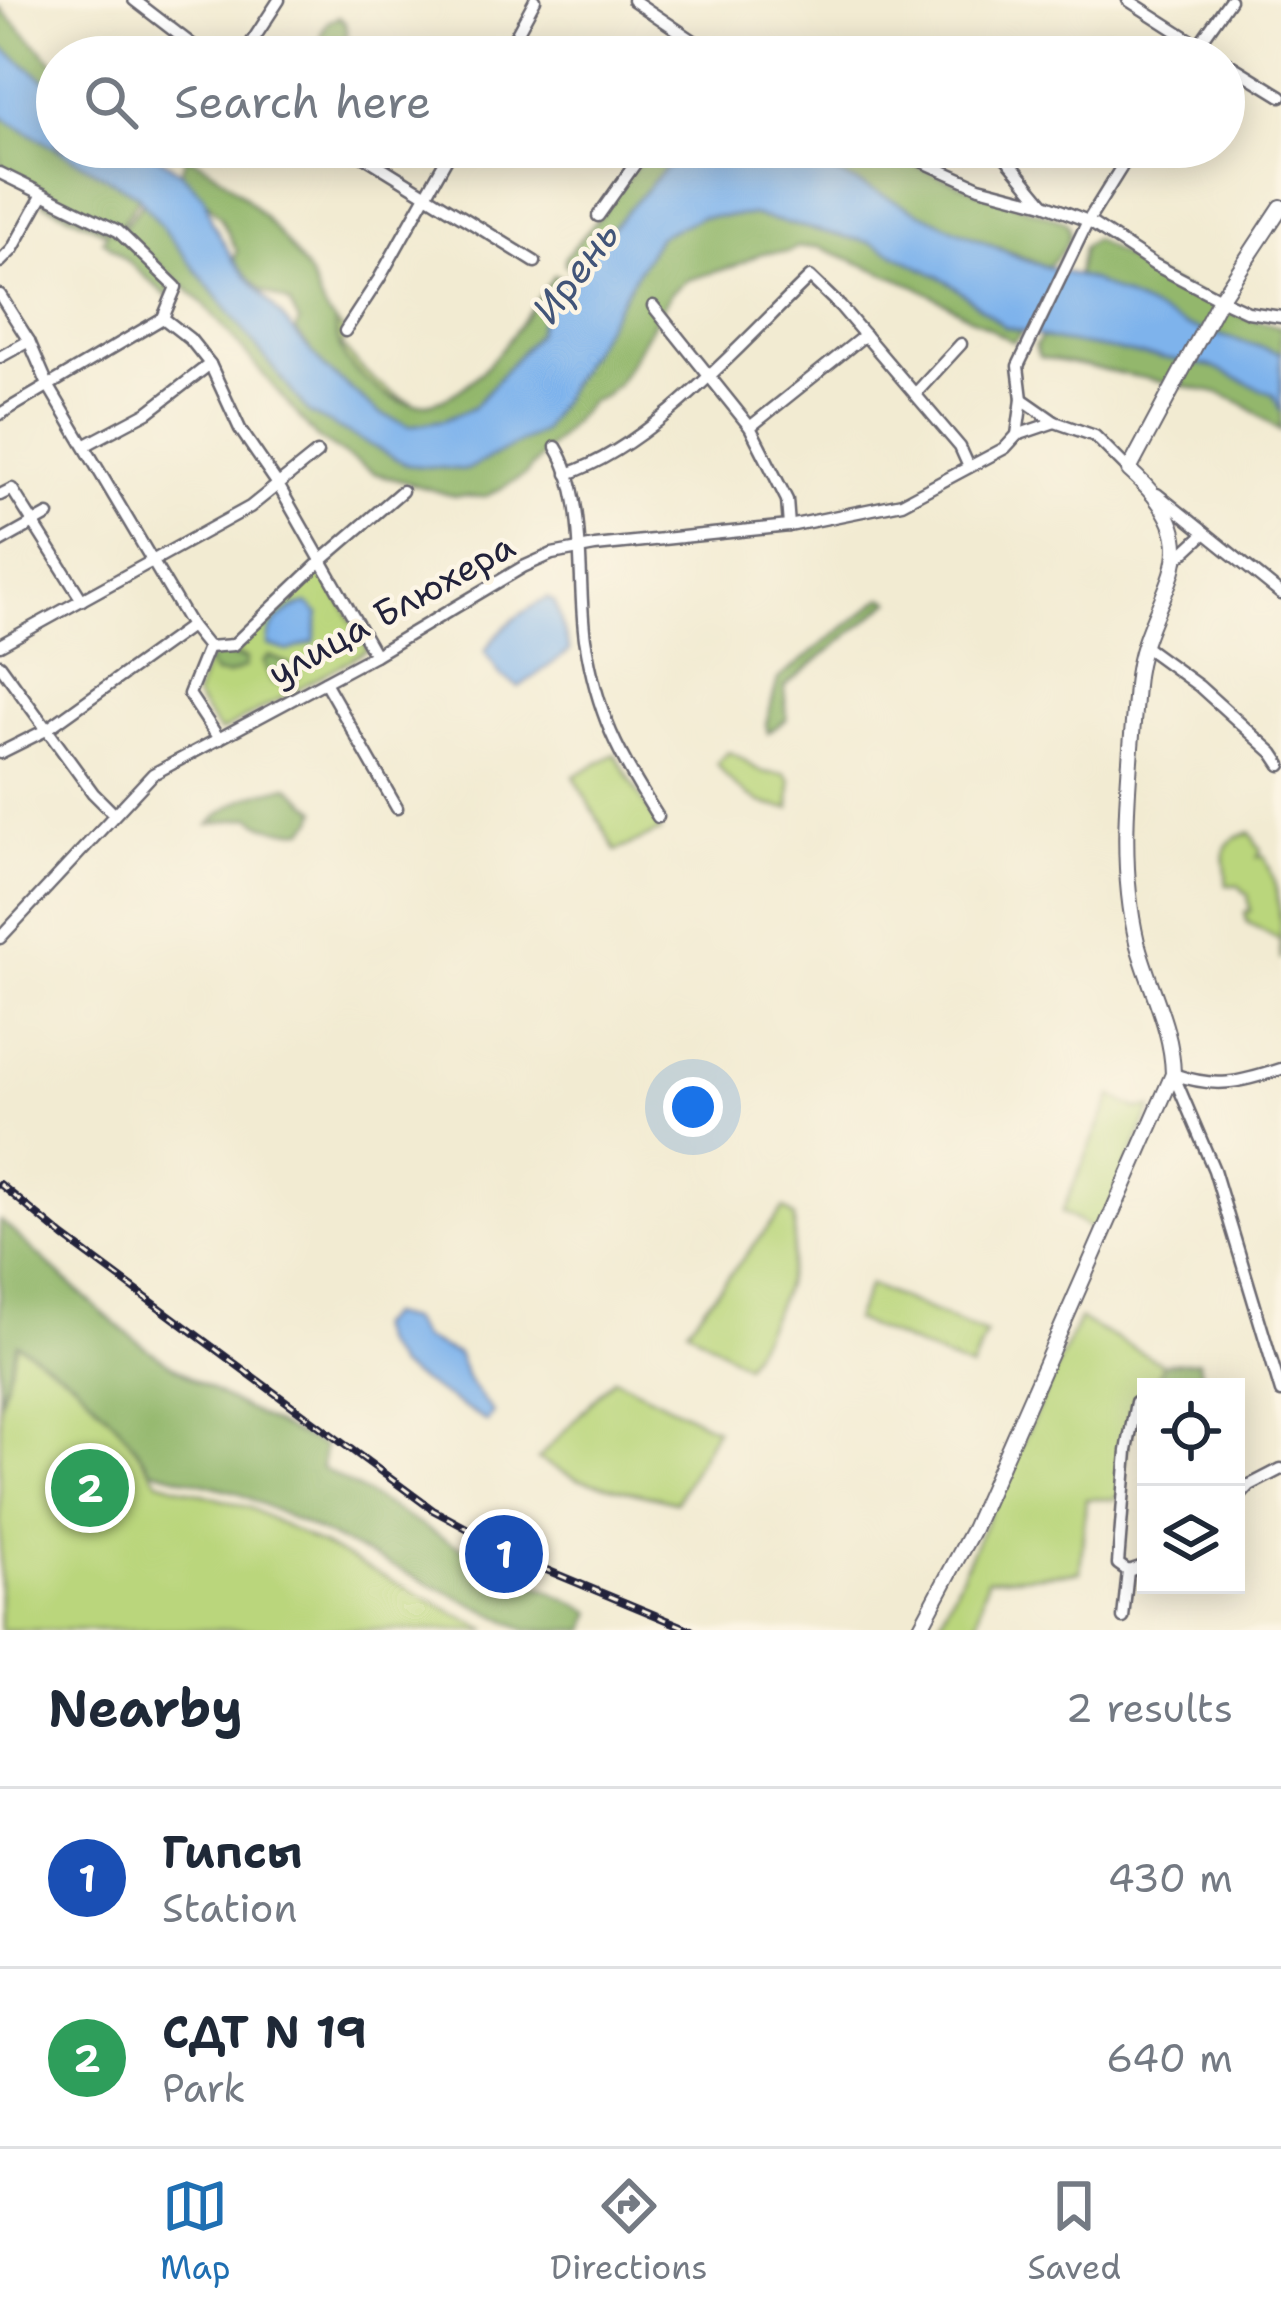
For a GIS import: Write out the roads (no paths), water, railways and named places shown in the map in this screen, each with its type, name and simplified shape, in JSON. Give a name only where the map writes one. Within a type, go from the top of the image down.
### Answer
[{"type":"main road","points":[[919,1630],[973,1529],[1173,1074],[1172,1045],[1137,943],[1128,886],[1126,817],[1138,663],[1176,560],[1178,541],[1156,494],[1129,470],[1220,300],[1281,207]]},
{"type":"street","points":[[134,0],[181,36]]},
{"type":"street","points":[[256,36],[279,0]]},
{"type":"street","points":[[515,36],[535,0]]},
{"type":"street","points":[[632,0],[687,36]]},
{"type":"street","points":[[1128,0],[1183,36]]},
{"type":"street","points":[[1204,36],[1230,0]]},
{"type":"street","points":[[1245,74],[1281,96]]},
{"type":"street","points":[[383,168],[535,262]]},
{"type":"street","points":[[345,331],[380,279],[441,168]]},
{"type":"street","points":[[598,216],[631,168]]},
{"type":"street","points":[[937,168],[980,187],[1088,221],[1154,265],[1220,300],[1281,317]]},
{"type":"street","points":[[1014,168],[1044,204]]},
{"type":"street","points":[[1017,435],[1022,399],[1018,366],[1088,221],[1121,168]]},
{"type":"street","points":[[0,173],[118,232],[176,286],[163,318],[0,414]]},
{"type":"street","points":[[0,262],[12,250],[42,196]]},
{"type":"street","points":[[568,474],[589,467],[637,437],[810,278],[960,447],[969,467]]},
{"type":"street","points":[[0,295],[29,340],[48,385],[191,626],[208,646]]},
{"type":"street","points":[[653,306],[750,428],[787,500],[789,526]]},
{"type":"street","points":[[163,318],[190,339],[210,364],[240,429],[277,483],[375,656]]},
{"type":"street","points":[[750,428],[865,335]]},
{"type":"street","points":[[0,358],[29,340]]},
{"type":"street","points":[[915,394],[961,344]]},
{"type":"street","points":[[86,445],[148,412],[210,364]]},
{"type":"street","points":[[1022,399],[1055,422],[1094,436],[1129,470]]},
{"type":"street","name":"улица Блюхера","points":[[0,938],[153,774],[375,656],[523,567],[579,549],[789,526],[902,502],[1005,448],[1017,435],[1055,422]]},
{"type":"street","points":[[556,447],[568,474],[586,642],[607,731],[658,817]]},
{"type":"street","points":[[0,645],[250,507],[316,454]]},
{"type":"street","points":[[0,495],[12,489],[82,601]]},
{"type":"street","points":[[208,646],[233,645],[402,491]]},
{"type":"street","points":[[1156,494],[1281,594]]},
{"type":"street","points":[[0,542],[48,515]]},
{"type":"street","points":[[1176,560],[1205,532]]},
{"type":"street","points":[[0,753],[46,730],[191,626]]},
{"type":"street","points":[[208,646],[189,694],[219,739]]},
{"type":"street","points":[[1144,646],[1199,686],[1274,753],[1281,765]]},
{"type":"street","points":[[0,665],[93,794],[114,814]]},
{"type":"street","points":[[325,682],[397,808]]},
{"type":"street","points":[[1173,1074],[1203,1084],[1242,1082],[1281,1069]]},
{"type":"street","points":[[1173,1074],[1214,1170],[1281,1392]]},
{"type":"street","points":[[1127,1571],[1118,1564],[1136,1402]]},
{"type":"street","points":[[1245,1490],[1281,1468]]},
{"type":"street","points":[[1127,1571],[1137,1567]]},
{"type":"street","points":[[1123,1618],[1127,1571]]},
{"type":"water","points":[[0,46],[36,73],[36,137],[0,116]]},
{"type":"water","name":"Ирень","points":[[90,168],[174,168],[181,173],[204,196],[212,222],[234,261],[324,367],[379,413],[409,426],[444,420],[473,408],[537,334],[543,311],[558,287],[667,168],[826,168],[958,231],[1030,262],[1091,280],[1187,326],[1281,353],[1281,412],[1273,395],[1210,366],[1059,341],[1005,327],[947,281],[872,243],[752,215],[701,217],[659,236],[542,431],[466,470],[408,465],[308,412],[137,195]]},
{"type":"water","points":[[548,598],[555,603],[570,651],[519,687],[501,676],[485,652],[512,621]]},
{"type":"water","points":[[307,603],[319,614],[314,642],[288,651],[268,645],[280,618]]},
{"type":"water","points":[[388,1315],[410,1320],[422,1339],[457,1354],[469,1382],[493,1412],[487,1422],[398,1367],[375,1327]]},
{"type":"railway","points":[[0,1184],[64,1237],[433,1510],[537,1566],[691,1630]]},
{"type":"place","name":"СДТ N 19","points":[[90,1488]]},
{"type":"place","name":"Гипсы","points":[[504,1554]]}]
